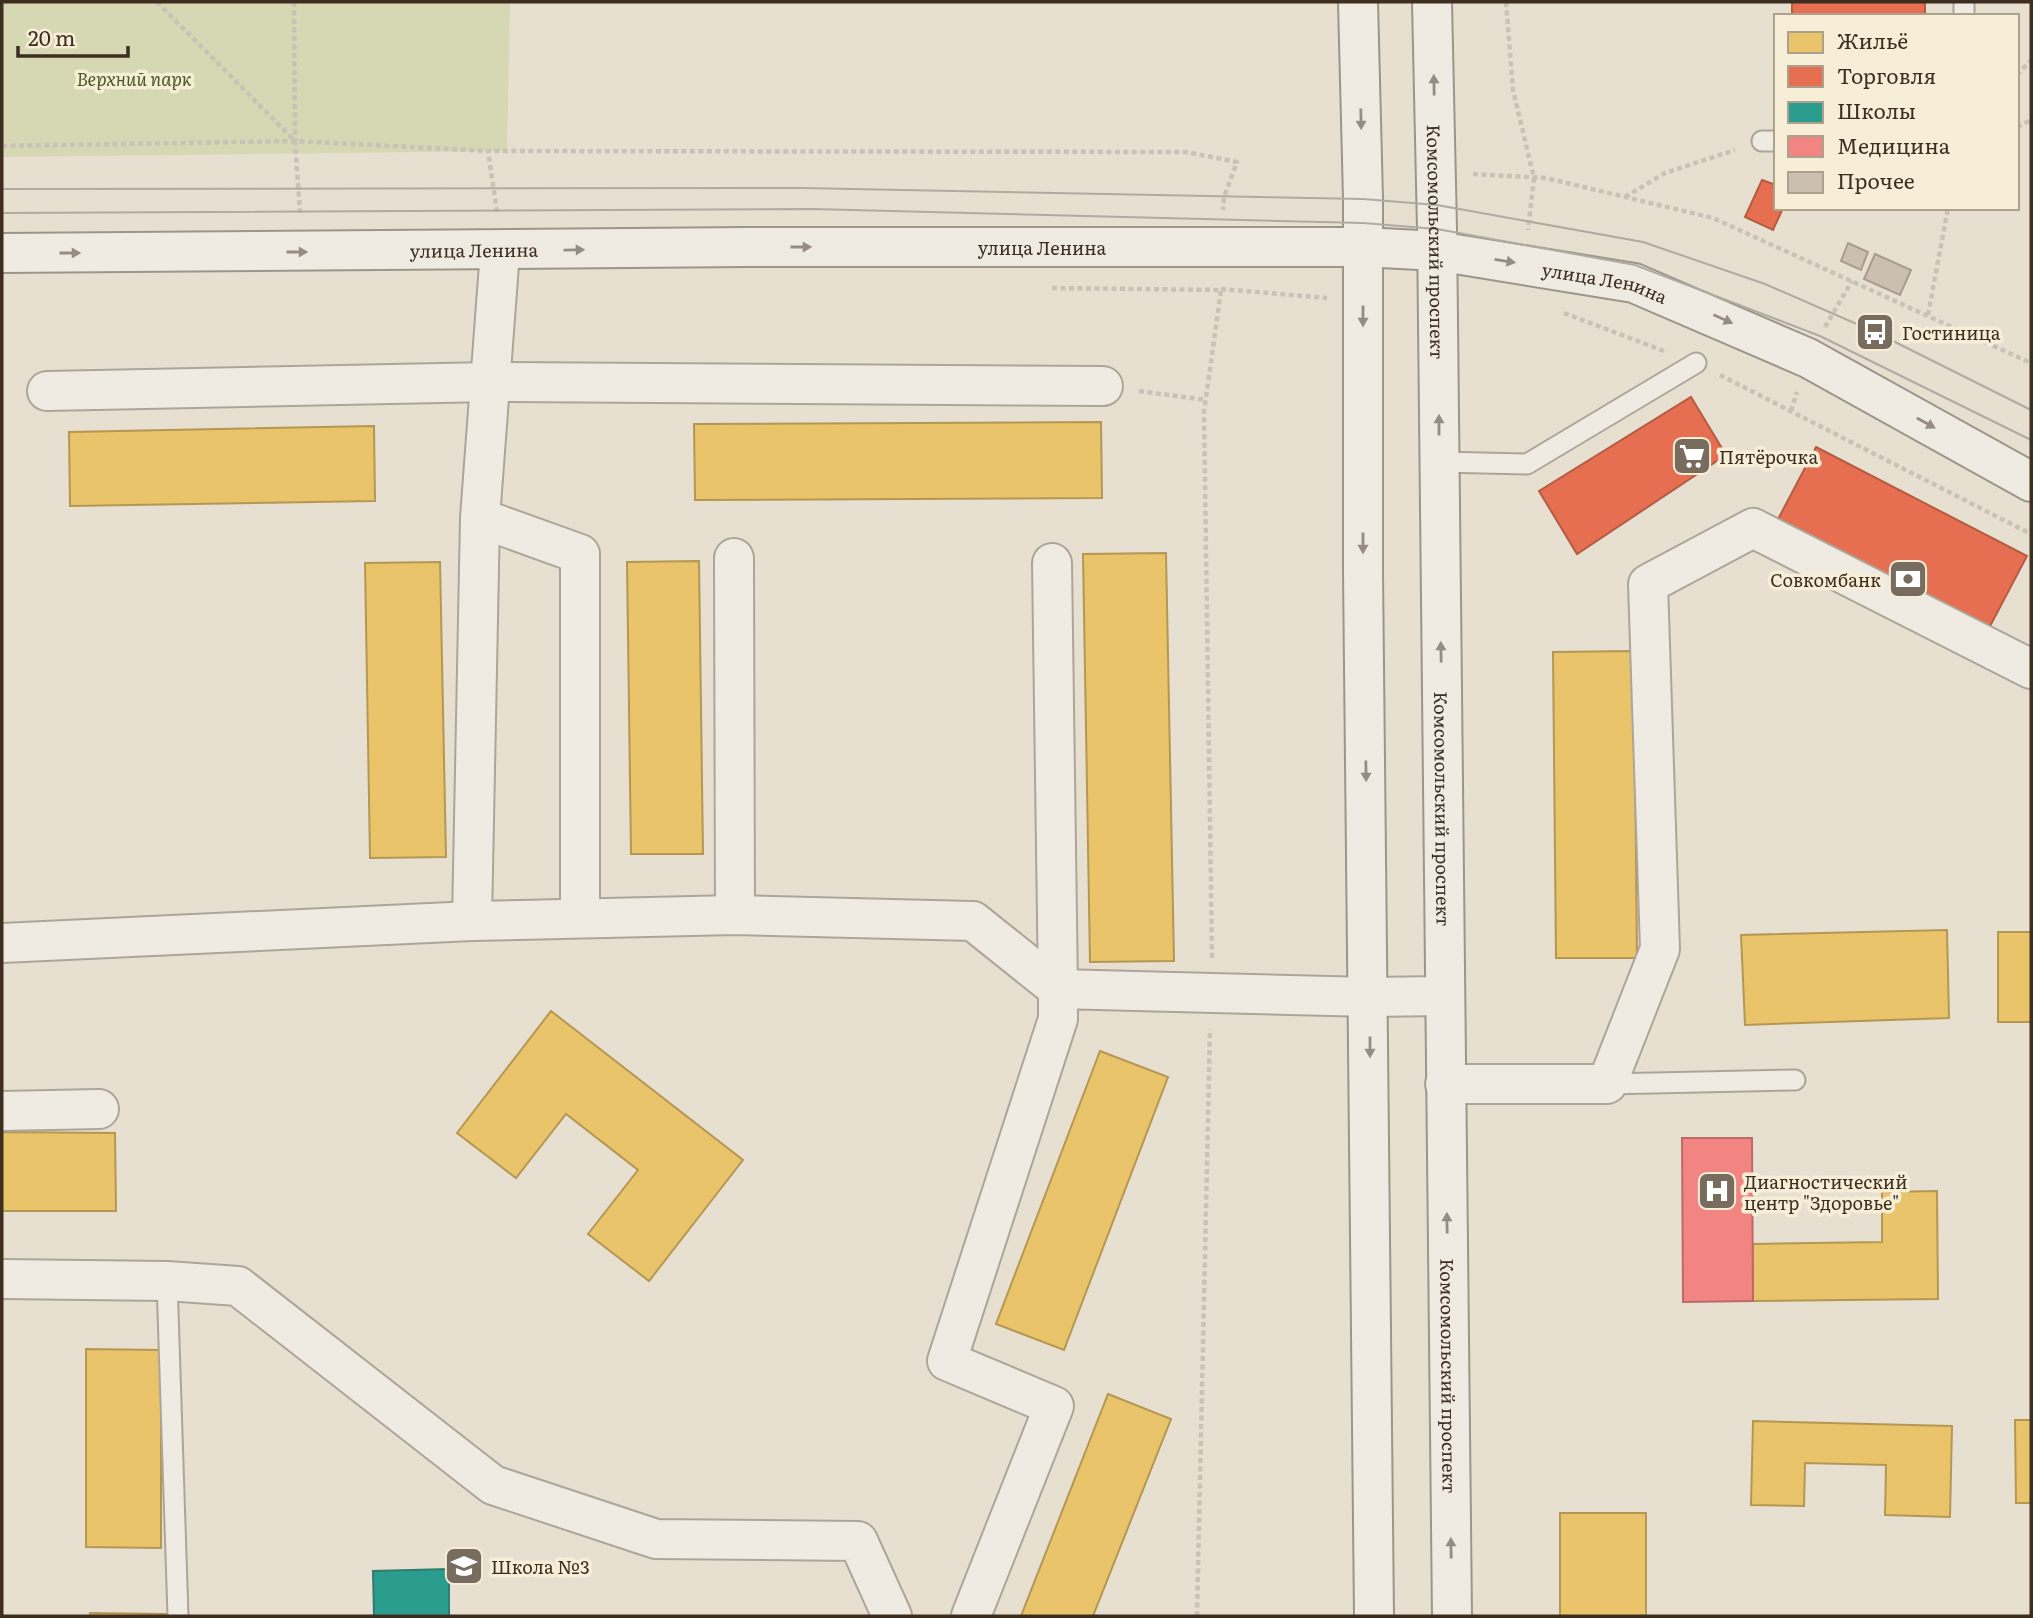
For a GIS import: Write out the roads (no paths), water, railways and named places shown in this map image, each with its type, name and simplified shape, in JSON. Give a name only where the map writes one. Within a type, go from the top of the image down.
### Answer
[{"type":"street","points":[[1358,2],[1363,247],[1363,571],[1374,1616]]},
{"type":"street","name":"Комсомольский проспект","points":[[1432,2],[1452,1616]]},
{"type":"street","name":"улица Ленина","points":[[2,253],[748,247],[1363,247],[1437,251],[1634,283],[1718,316],[1808,358],[2031,482]]},
{"type":"street","points":[[472,921],[480,518],[500,251]]},
{"type":"street","points":[[47,391],[491,382],[1103,386]]},
{"type":"street","points":[[480,518],[580,554],[580,918]]},
{"type":"street","points":[[1445,1084],[1607,1084],[1660,949],[1648,584],[1753,528],[2031,669]]},
{"type":"street","points":[[734,558],[735,915]]},
{"type":"street","points":[[971,1616],[1054,1406],[947,1361],[1058,1019],[1052,562]]},
{"type":"street","points":[[2,943],[580,918],[735,915],[973,921],[1058,989],[1369,997],[1444,996]]},
{"type":"street","points":[[2,1111],[99,1109]]},
{"type":"street","points":[[2,1279],[167,1281],[238,1286],[493,1485],[656,1539],[858,1541],[892,1616]]},
{"type":"lane","points":[[1439,462],[1527,464],[1696,363]]},
{"type":"lane","points":[[1607,1084],[1795,1080]]},
{"type":"lane","points":[[167,1281],[178,1616]]},
{"type":"tram line","points":[[2,189],[801,188],[1363,199],[1437,205],[1643,242],[1765,284],[1875,332],[2031,410]]},
{"type":"tram line","points":[[2,213],[813,209],[1363,223],[1437,229],[1635,265],[1820,336],[2031,440]]},
{"type":"place","name":"Гостиница","points":[[1875,332]]},
{"type":"place","name":"Пятёрочка","points":[[1692,456]]},
{"type":"place","name":"Совкомбанк","points":[[1908,579]]},
{"type":"place","name":"Диагностический центр \"Здоровье\"","points":[[1717,1191]]},
{"type":"place","name":"Школа №3","points":[[464,1566]]},
{"type":"park label","name":"Верхний парк","points":[[134,78]]}]
